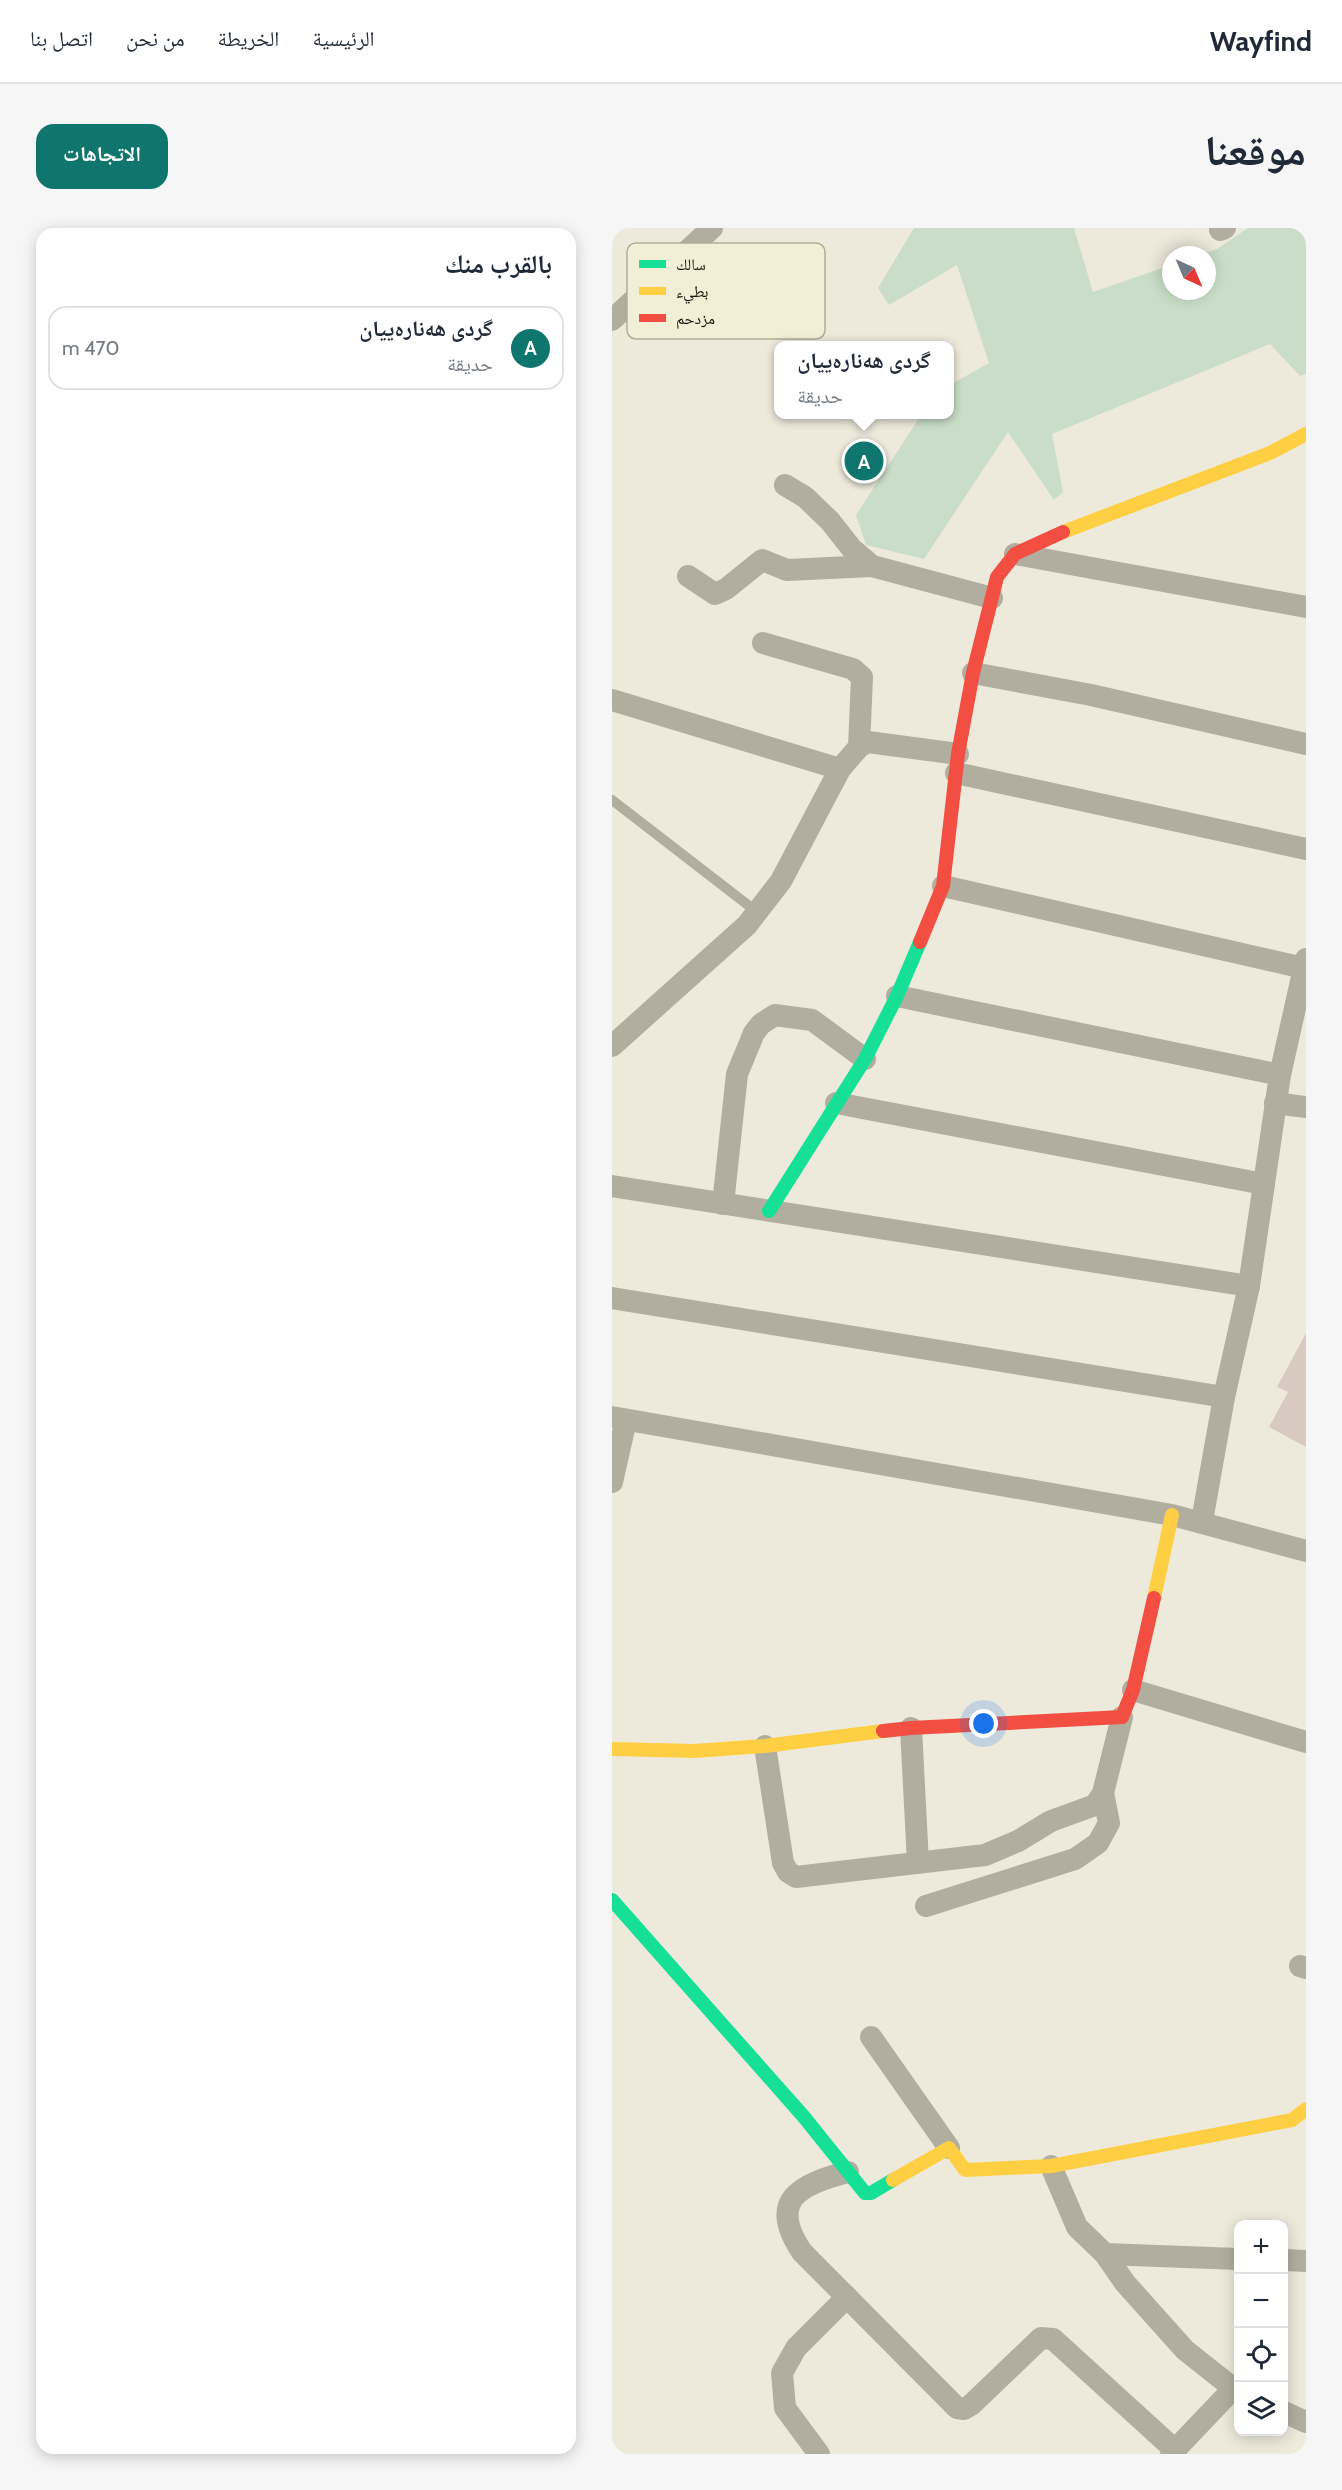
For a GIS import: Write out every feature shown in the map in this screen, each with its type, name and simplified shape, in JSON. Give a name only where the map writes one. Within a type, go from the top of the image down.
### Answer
[{"type":"street","points":[[696,243],[712,228]]},
{"type":"street","points":[[612,320],[627,306]]},
{"type":"street","points":[[768,1211],[865,1059],[897,996],[943,886],[957,764],[973,674],[997,577],[1015,554],[1125,506],[1270,453],[1306,434]]},
{"type":"street","points":[[784,485],[805,497],[822,513],[852,549],[872,566]]},
{"type":"street","points":[[1015,554],[1306,607]]},
{"type":"street","points":[[688,576],[715,594],[726,589],[762,560],[787,570],[872,566],[992,598]]},
{"type":"street","points":[[763,644],[853,669],[862,677],[859,747]]},
{"type":"street","points":[[973,674],[1091,695],[1306,744]]},
{"type":"street","points":[[612,700],[840,769]]},
{"type":"street","points":[[612,1046],[747,926],[781,881],[840,769],[859,747],[868,742],[1306,849]]},
{"type":"street","points":[[943,886],[1304,975],[1280,1075],[1249,1286],[1224,1397],[1202,1521]]},
{"type":"street","points":[[897,996],[1280,1075]]},
{"type":"street","points":[[723,1204],[737,1074],[754,1034],[761,1024],[775,1015],[812,1020],[865,1059]]},
{"type":"street","points":[[836,1103],[1264,1184]]},
{"type":"street","points":[[1275,1103],[1306,1107]]},
{"type":"street","points":[[612,1186],[1249,1286]]},
{"type":"street","points":[[612,1298],[1224,1397]]},
{"type":"street","points":[[612,1482],[619,1418],[1172,1515],[1202,1521],[1306,1551]]},
{"type":"street","points":[[765,1746],[783,1863],[788,1872],[796,1877],[985,1856],[1018,1841],[1052,1821],[1095,1806],[1103,1793],[1122,1717],[1133,1690],[1172,1515]]},
{"type":"street","points":[[1133,1690],[1306,1742]]},
{"type":"street","points":[[612,1749],[694,1751],[765,1746],[911,1728],[1122,1717]]},
{"type":"street","points":[[911,1728],[918,1863]]},
{"type":"street","points":[[926,1906],[1075,1859],[1098,1843],[1109,1823],[1103,1793]]},
{"type":"street","points":[[612,1900],[804,2117],[865,2193],[871,2193],[949,2148]]},
{"type":"street","points":[[871,2037],[965,2170],[1051,2166],[1292,2120],[1306,2109]]},
{"type":"street","points":[[1051,2166],[1077,2227],[1105,2254],[1125,2283],[1185,2350],[1234,2390]]},
{"type":"street","points":[[848,2172],[805,2186],[793,2198],[787,2218],[791,2236],[802,2252],[957,2408],[964,2409],[971,2405],[1041,2338],[1053,2339],[1173,2452],[1234,2392]]},
{"type":"street","points":[[1105,2254],[1234,2259]]},
{"type":"street","points":[[1288,2260],[1306,2261]]},
{"type":"street","points":[[819,2454],[786,2408],[782,2373],[796,2348],[847,2297]]},
{"type":"street","points":[[1288,2414],[1306,2422]]},
{"type":"lane","points":[[612,800],[757,912]]},
{"type":"green space","points":[[914,228],[1074,228],[1093,292],[1162,268],[1162,300],[1216,300],[1216,249],[1248,228],[1306,228],[1306,374],[1300,376],[1270,344],[1052,434],[1063,492],[1054,500],[1008,432],[924,559],[866,545],[856,515],[918,419],[954,419],[954,383],[989,363],[957,265],[889,305],[878,288]]},
{"type":"building","points":[[1306,1333],[1306,1447],[1269,1427],[1288,1392],[1277,1387]]},
{"type":"traffic: fast","points":[[769,1211],[865,1059],[897,996],[920,942]]},
{"type":"traffic: fast","points":[[612,1900],[804,2117],[865,2193],[871,2193],[893,2180]]},
{"type":"traffic: slow","points":[[1063,532],[1270,453],[1306,434]]},
{"type":"traffic: slow","points":[[1154,1598],[1172,1515]]},
{"type":"traffic: slow","points":[[612,1749],[694,1751],[765,1746],[883,1731]]},
{"type":"traffic: slow","points":[[893,2180],[949,2148],[965,2170],[1051,2166],[1292,2120],[1306,2109]]},
{"type":"traffic: jam","points":[[920,942],[943,886],[958,754],[973,673],[997,577],[1015,554],[1063,532]]},
{"type":"traffic: jam","points":[[883,1731],[1122,1717],[1133,1690],[1154,1598]]},
{"type":"place","name":"گردی هەنارەییان","points":[[864,461]]}]
